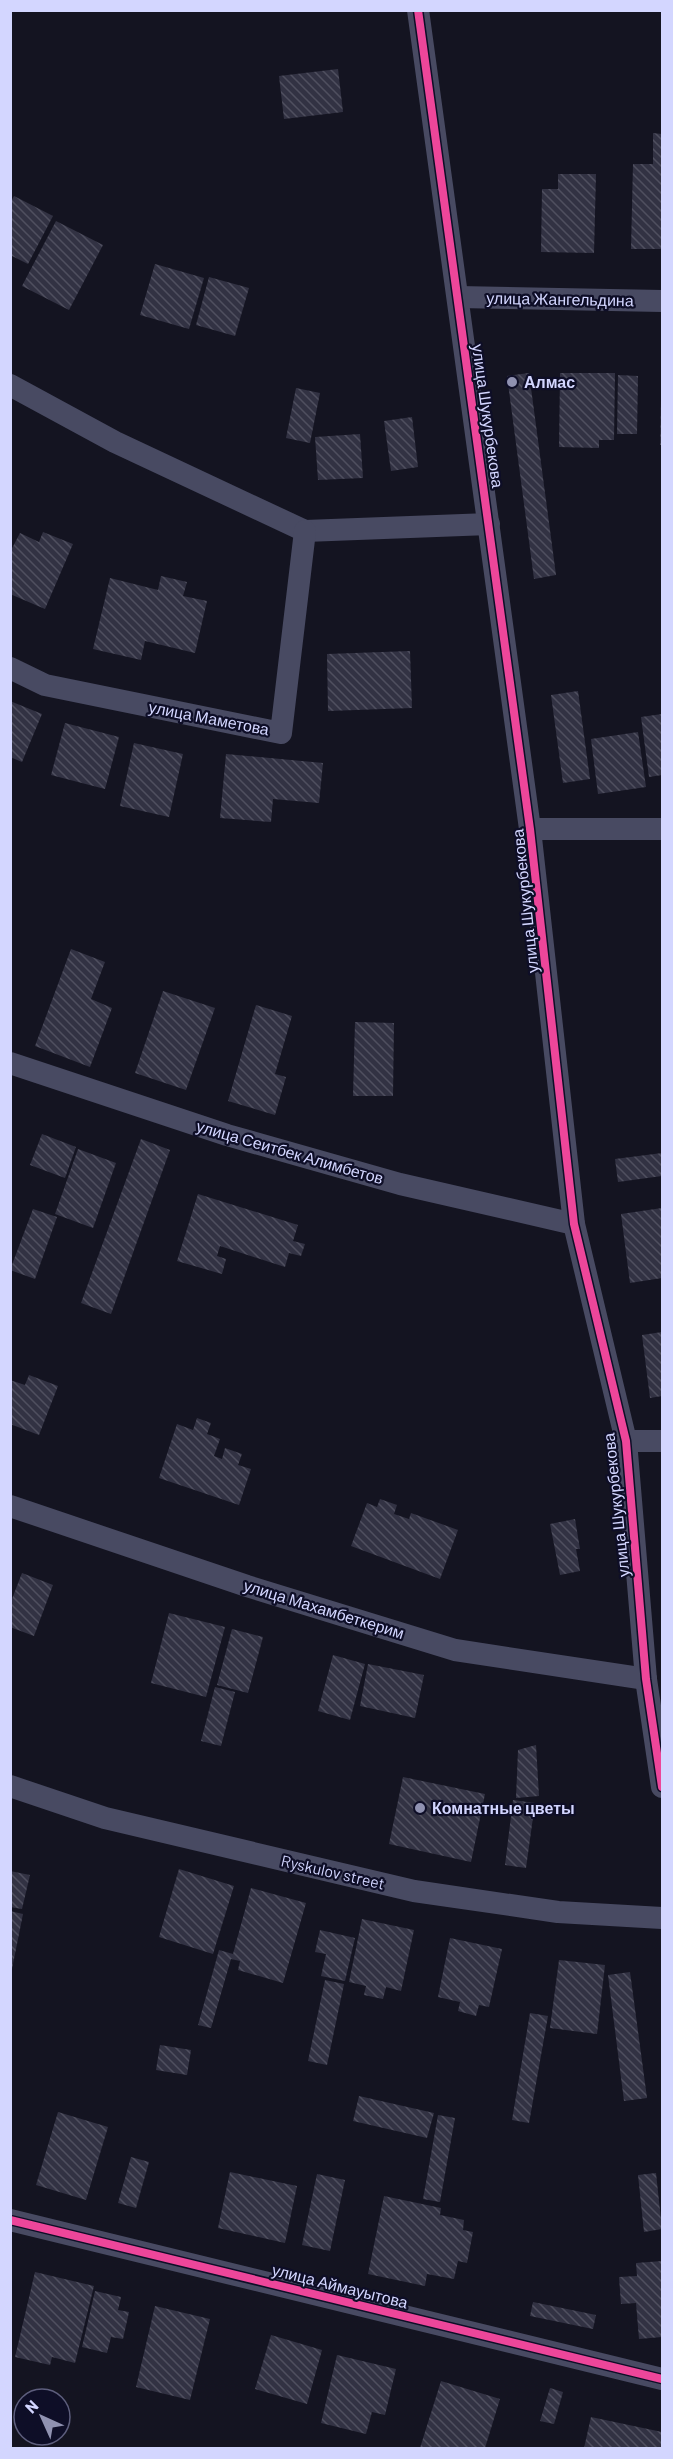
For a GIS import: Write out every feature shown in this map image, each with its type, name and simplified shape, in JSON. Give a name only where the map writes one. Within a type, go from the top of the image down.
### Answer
[{"type":"street","name":"улица Шукурбекова","points":[[418,10],[530,829],[574,1224],[626,1441],[646,1679],[663,1787]]},
{"type":"street","name":"улица Жангельдина","points":[[458,297],[663,301]]},
{"type":"street","points":[[10,385],[115,441],[305,531],[489,524]]},
{"type":"street","name":"улица Маметова","points":[[10,668],[45,685],[282,733],[305,531]]},
{"type":"street","points":[[530,829],[663,829]]},
{"type":"street","name":"улица Сеитбек Алимбетов","points":[[10,1063],[227,1135],[400,1184],[574,1224]]},
{"type":"street","points":[[626,1441],[663,1441]]},
{"type":"street","name":"улица Махамбеткерим","points":[[10,1506],[247,1586],[455,1650],[646,1679]]},
{"type":"street","name":"Ryskulov street","points":[[10,1786],[105,1818],[414,1891],[558,1912],[663,1918]]},
{"type":"street","name":"улица Аймауытова","points":[[10,2220],[663,2379]]},
{"type":"building","points":[[338,69],[343,112],[284,119],[279,76]]},
{"type":"building","points":[[653,133],[662,134],[662,249],[631,249],[633,164],[653,164]]},
{"type":"building","points":[[558,174],[596,174],[594,253],[541,252],[542,189],[558,189]]},
{"type":"building","points":[[14,196],[53,216],[28,264],[10,255],[10,203]]},
{"type":"building","points":[[56,221],[103,245],[69,310],[22,286]]},
{"type":"building","points":[[155,264],[204,278],[189,329],[140,315]]},
{"type":"building","points":[[209,277],[249,288],[235,336],[196,325]]},
{"type":"building","points":[[529,373],[556,575],[534,579],[507,376]]},
{"type":"building","points":[[560,373],[615,373],[614,440],[599,440],[599,448],[559,447]]},
{"type":"building","points":[[618,375],[638,376],[637,434],[617,434]]},
{"type":"building","points":[[296,388],[320,393],[310,443],[286,438]]},
{"type":"building","points":[[661,400],[662,445],[660,445]]},
{"type":"building","points":[[412,417],[418,467],[391,471],[384,421]]},
{"type":"building","points":[[360,434],[363,478],[318,480],[315,437]]},
{"type":"building","points":[[43,532],[73,544],[45,609],[10,594],[10,552],[20,533],[39,542]]},
{"type":"building","points":[[161,576],[187,582],[183,596],[207,601],[195,653],[145,641],[141,660],[93,649],[110,578],[158,590]]},
{"type":"building","points":[[410,651],[412,708],[328,711],[327,654]]},
{"type":"building","points":[[578,691],[590,779],[563,783],[551,695]]},
{"type":"building","points":[[10,701],[42,714],[22,762],[10,757]]},
{"type":"building","points":[[662,714],[662,775],[649,777],[641,717]]},
{"type":"building","points":[[65,723],[119,737],[105,789],[51,775]]},
{"type":"building","points":[[638,732],[646,787],[598,794],[591,739]]},
{"type":"building","points":[[134,743],[183,754],[169,817],[120,806]]},
{"type":"building","points":[[226,754],[323,763],[319,803],[273,799],[271,822],[220,818]]},
{"type":"building","points":[[71,949],[105,962],[91,999],[112,1008],[90,1067],[35,1046]]},
{"type":"building","points":[[163,991],[215,1008],[186,1090],[135,1073]]},
{"type":"building","points":[[256,1005],[292,1016],[275,1074],[286,1077],[275,1115],[228,1101]]},
{"type":"building","points":[[355,1022],[394,1023],[393,1096],[353,1096]]},
{"type":"building","points":[[42,1134],[76,1147],[65,1178],[30,1165]]},
{"type":"building","points":[[141,1139],[170,1150],[111,1314],[81,1303]]},
{"type":"building","points":[[78,1149],[116,1163],[93,1228],[55,1214]]},
{"type":"building","points":[[662,1153],[662,1176],[618,1182],[615,1159]]},
{"type":"building","points":[[198,1194],[298,1225],[293,1241],[305,1244],[301,1256],[289,1253],[285,1267],[220,1246],[217,1256],[226,1259],[222,1274],[177,1261]]},
{"type":"building","points":[[662,1208],[662,1278],[630,1283],[621,1214]]},
{"type":"building","points":[[33,1209],[57,1217],[35,1279],[10,1270]]},
{"type":"building","points":[[662,1332],[662,1396],[650,1398],[642,1335]]},
{"type":"building","points":[[29,1375],[58,1386],[39,1435],[10,1424],[10,1380],[25,1385]]},
{"type":"building","points":[[197,1418],[211,1423],[207,1434],[220,1439],[214,1456],[222,1459],[225,1448],[242,1454],[238,1465],[251,1469],[239,1505],[159,1478],[177,1424],[193,1430]]},
{"type":"building","points":[[380,1499],[397,1505],[394,1514],[409,1519],[411,1513],[458,1530],[440,1579],[351,1546],[367,1503],[377,1507]]},
{"type":"building","points":[[575,1519],[580,1549],[576,1549],[580,1571],[560,1575],[550,1524]]},
{"type":"building","points":[[22,1573],[53,1585],[34,1636],[10,1627],[10,1604]]},
{"type":"building","points":[[169,1613],[225,1627],[206,1697],[151,1683]]},
{"type":"building","points":[[232,1629],[263,1637],[248,1693],[217,1685]]},
{"type":"building","points":[[333,1655],[365,1664],[350,1720],[318,1711]]},
{"type":"building","points":[[368,1664],[424,1675],[415,1718],[360,1706]]},
{"type":"building","points":[[215,1687],[235,1692],[221,1746],[201,1741]]},
{"type":"building","points":[[536,1745],[539,1796],[516,1798],[518,1750]]},
{"type":"building","points":[[403,1777],[485,1794],[471,1862],[389,1844]]},
{"type":"building","points":[[513,1800],[535,1803],[526,1868],[505,1865]]},
{"type":"building","points":[[179,1869],[234,1886],[213,1954],[159,1937]]},
{"type":"building","points":[[10,1871],[30,1875],[22,1909],[10,1907]]},
{"type":"building","points":[[251,1888],[306,1903],[283,1983],[238,1970],[240,1961],[231,1959],[211,2028],[198,2025],[219,1950],[233,1954]]},
{"type":"building","points":[[10,1911],[23,1914],[12,1969],[10,1969]]},
{"type":"building","points":[[362,1919],[414,1930],[401,1991],[386,1987],[383,1999],[364,1995],[366,1986],[349,1982]]},
{"type":"building","points":[[320,1930],[355,1938],[345,1981],[321,1976],[326,1954],[315,1952]]},
{"type":"building","points":[[450,1938],[502,1949],[489,2007],[479,2005],[476,2016],[458,2011],[460,2002],[438,1997]]},
{"type":"building","points":[[559,1960],[605,1965],[597,2034],[550,2028]]},
{"type":"building","points":[[630,1972],[647,2098],[624,2101],[608,1975]]},
{"type":"building","points":[[325,1980],[344,1984],[327,2065],[308,2061]]},
{"type":"building","points":[[530,2013],[548,2016],[529,2123],[512,2120]]},
{"type":"building","points":[[160,2045],[191,2050],[187,2075],[156,2070]]},
{"type":"building","points":[[359,2096],[434,2113],[427,2138],[353,2121]]},
{"type":"building","points":[[58,2112],[108,2127],[86,2200],[36,2185]]},
{"type":"building","points":[[438,2115],[455,2118],[440,2202],[423,2199]]},
{"type":"building","points":[[131,2157],[149,2162],[136,2208],[118,2203]]},
{"type":"building","points":[[230,2172],[297,2186],[285,2243],[218,2228]]},
{"type":"building","points":[[656,2173],[662,2229],[644,2232],[638,2175]]},
{"type":"building","points":[[317,2174],[345,2180],[330,2251],[302,2245]]},
{"type":"building","points":[[384,2196],[441,2208],[440,2215],[464,2220],[463,2230],[473,2232],[467,2263],[458,2261],[454,2279],[427,2274],[425,2286],[368,2274]]},
{"type":"building","points":[[662,2261],[662,2337],[639,2339],[636,2303],[621,2304],[619,2277],[637,2276],[636,2263]]},
{"type":"building","points":[[35,2272],[94,2286],[75,2363],[52,2357],[50,2365],[15,2357]]},
{"type":"building","points":[[95,2291],[121,2297],[118,2310],[129,2312],[123,2339],[111,2337],[107,2353],[82,2347]]},
{"type":"building","points":[[533,2302],[596,2315],[593,2329],[530,2316]]},
{"type":"building","points":[[155,2306],[210,2319],[190,2400],[136,2387]]},
{"type":"building","points":[[271,2335],[322,2350],[307,2404],[255,2389]]},
{"type":"building","points":[[337,2355],[396,2369],[385,2415],[372,2412],[366,2434],[321,2423]]},
{"type":"building","points":[[441,2381],[500,2399],[485,2448],[420,2448]]},
{"type":"building","points":[[550,2388],[563,2392],[554,2424],[540,2421]]},
{"type":"building","points":[[591,2417],[662,2432],[662,2448],[584,2448]]},
{"type":"cycle path","points":[[418,10],[530,829],[574,1224],[626,1441],[646,1679],[662,1787]]},
{"type":"cycle path","points":[[10,2220],[662,2379]]},
{"type":"place","name":"Алмас","points":[[512,382]]},
{"type":"place","name":"Комнатные цветы","points":[[420,1808]]}]
